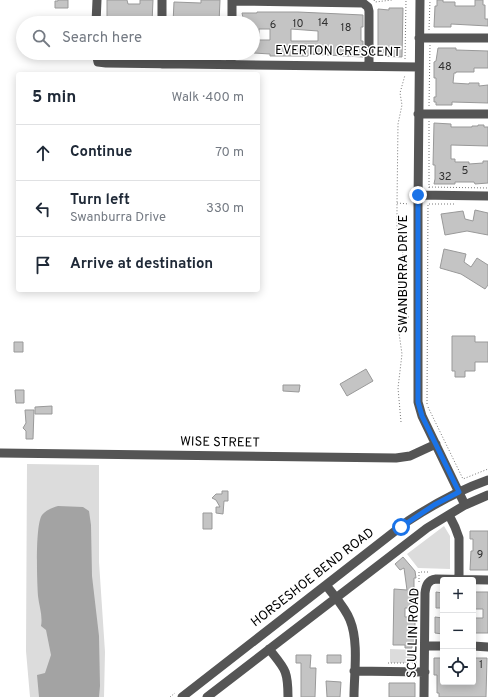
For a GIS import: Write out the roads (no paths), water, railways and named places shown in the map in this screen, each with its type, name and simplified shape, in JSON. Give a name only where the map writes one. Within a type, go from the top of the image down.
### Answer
[{"type":"street","points":[[96,16],[97,0]]},
{"type":"street","points":[[162,0],[162,16]]},
{"type":"street","name":"SWANBURRA DRIVE","points":[[420,0],[417,397],[420,411],[466,505]]},
{"type":"street","points":[[232,16],[232,1],[363,3],[368,7],[369,11],[369,66]]},
{"type":"street","points":[[419,38],[488,38]]},
{"type":"street","name":"EVERTON CRESCENT","points":[[98,60],[98,62],[162,64],[419,67]]},
{"type":"street","points":[[418,114],[488,114]]},
{"type":"street","points":[[418,195],[488,196]]},
{"type":"street","name":"WISE STREET","points":[[0,453],[396,458],[410,456],[436,444]]},
{"type":"street","name":"HORSESHOE BEND ROAD","points":[[182,697],[408,521],[459,492],[488,480]]},
{"type":"street","points":[[196,686],[206,697],[427,528],[466,505],[488,495]]},
{"type":"street","points":[[449,515],[457,531],[459,541],[459,577]]},
{"type":"street","name":"SCULLIN ROAD","points":[[424,697],[425,593],[427,583],[435,579],[440,579]]},
{"type":"street","name":"SCULLIN ROAD","points":[[476,580],[488,580]]},
{"type":"street","points":[[326,585],[347,615],[352,627],[355,642],[354,697]]},
{"type":"street","points":[[425,646],[440,646]]},
{"type":"street","points":[[476,646],[488,647]]},
{"type":"street","points":[[269,649],[286,672],[288,680],[288,697]]},
{"type":"street","points":[[354,671],[425,672]]}]
